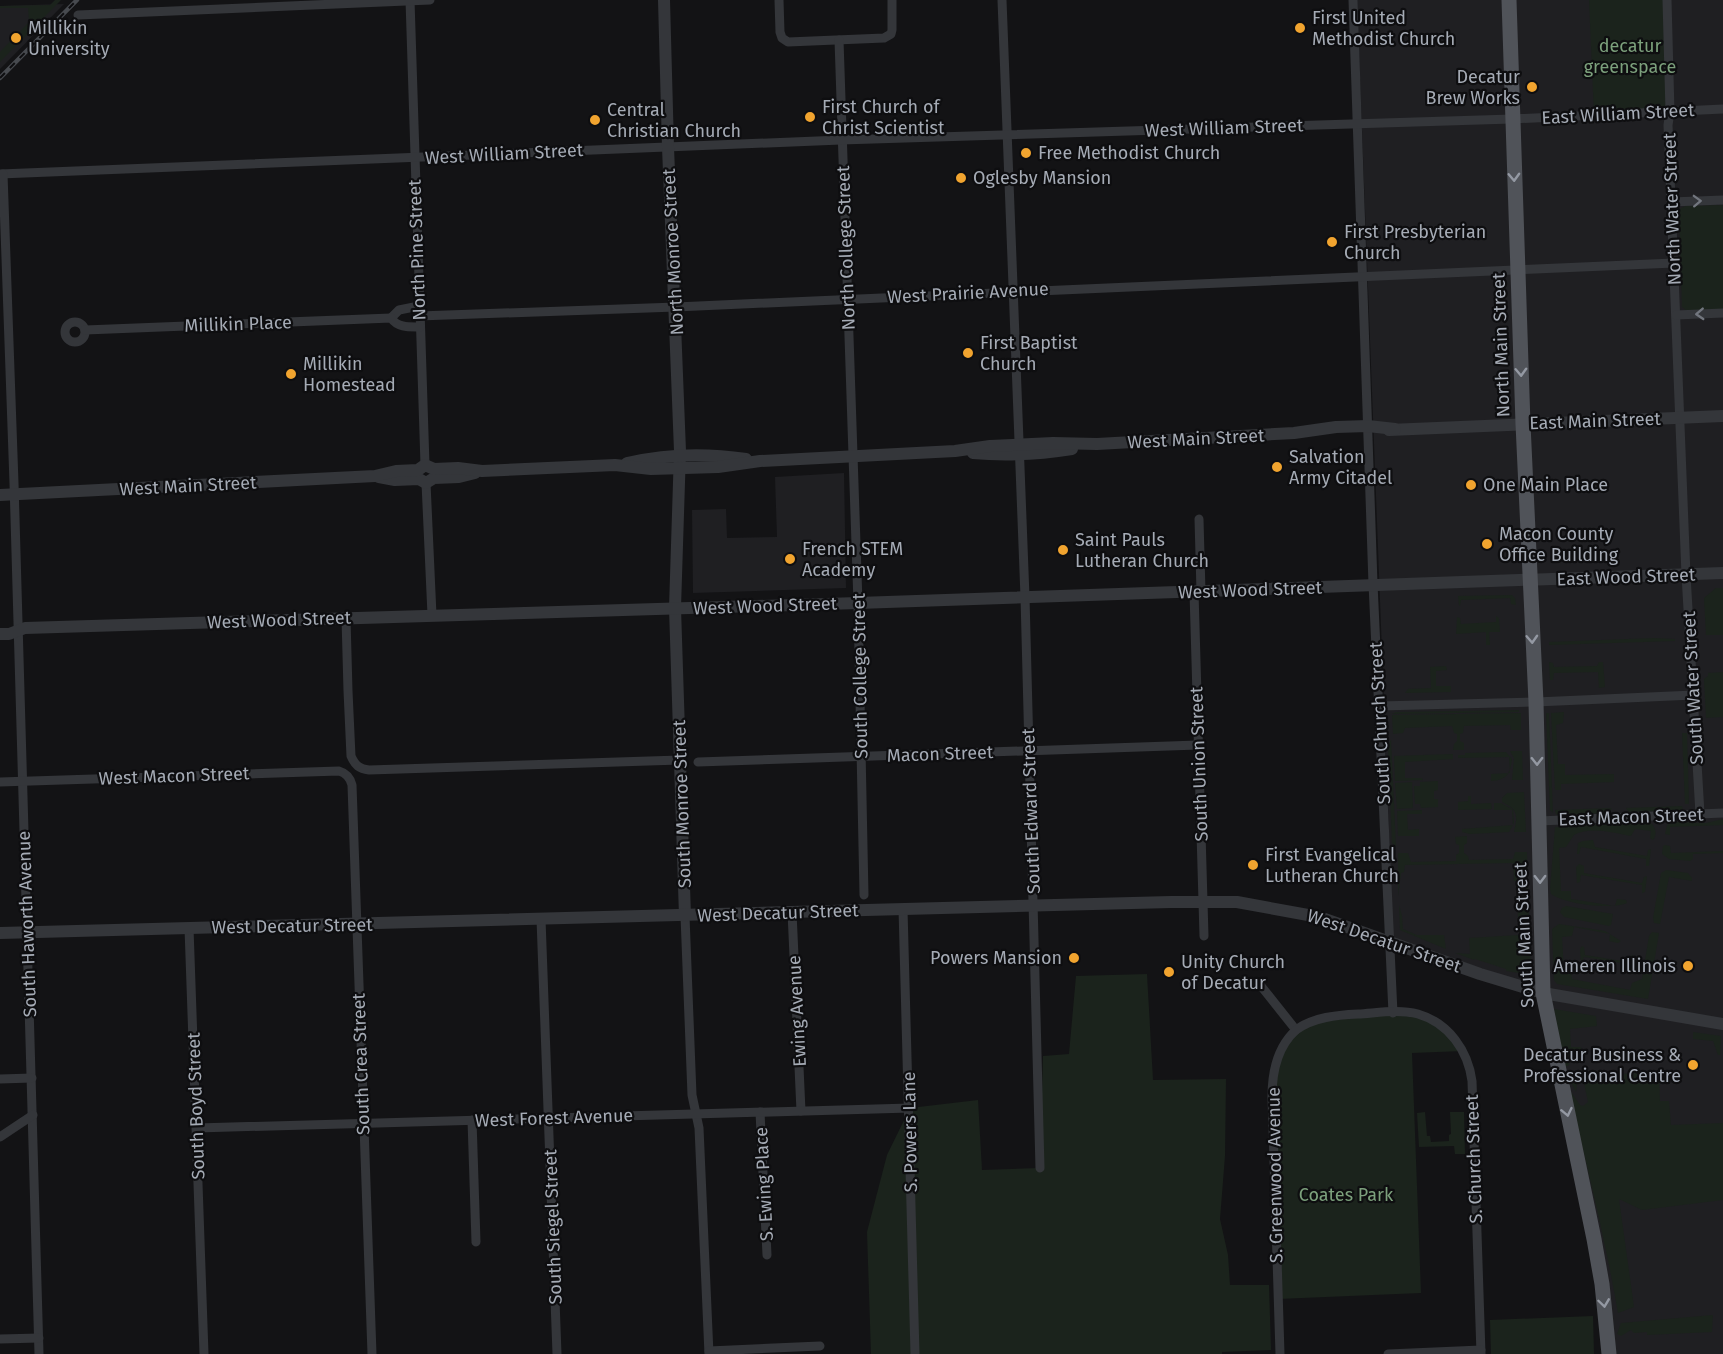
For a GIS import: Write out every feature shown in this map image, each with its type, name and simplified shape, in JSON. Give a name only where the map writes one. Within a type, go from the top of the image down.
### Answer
[{"type":"main road","name":"North Main Street","points":[[1509,0],[1530,580]]},
{"type":"main road","name":"South Main Street","points":[[1530,580],[1536,702],[1543,993],[1594,1239],[1610,1354]]},
{"type":"street","name":"North Pine Street","points":[[410,0],[419,311],[432,615]]},
{"type":"street","points":[[78,15],[430,0]]},
{"type":"street","name":"North Monroe Street","points":[[664,0],[680,462]]},
{"type":"street","points":[[779,0],[780,32],[782,38],[788,42],[884,38],[891,34],[893,26],[892,0]]},
{"type":"street","name":"South Edward Street","points":[[1002,0],[1025,597],[1040,1168]]},
{"type":"street","name":"South Church Street","points":[[1353,0],[1373,584],[1393,1012]]},
{"type":"street","name":"North Water Street","points":[[1667,0],[1670,112],[1668,124],[1680,418]]},
{"type":"street","name":"North College Street","points":[[839,40],[854,457]]},
{"type":"street","name":"East William Street","points":[[1512,119],[1723,109]]},
{"type":"street","name":"West William Street","points":[[1,174],[841,140],[1512,119]]},
{"type":"street","name":"South Haworth Avenue","points":[[1,174],[4,333],[14,494],[39,1354]]},
{"type":"street","points":[[1671,202],[1723,200]]},
{"type":"street","name":"West Prairie Avenue","points":[[419,311],[676,307],[1674,263]]},
{"type":"street","name":"Millikin Place","points":[[85,330],[391,318],[399,310],[419,311]]},
{"type":"street","points":[[1676,315],[1723,313]]},
{"type":"street","name":"Millikin Place","points":[[391,318],[402,327],[420,327]]},
{"type":"street","name":"East Main Street","points":[[1395,429],[1723,416]]},
{"type":"street","name":"South Water Street","points":[[1680,418],[1686,574],[1700,814]]},
{"type":"street","name":"West Main Street","points":[[0,495],[375,476],[396,471],[426,474],[458,468],[482,471],[615,465],[651,457],[680,462],[718,455],[759,461],[955,451],[990,446],[1019,449],[1294,433],[1336,434],[1368,429],[1395,429]]},
{"type":"street","name":"South College Street","points":[[854,457],[864,895]]},
{"type":"street","name":"South Monroe Street","points":[[680,462],[675,608],[685,916],[692,1095],[699,1128],[709,1352]]},
{"type":"street","name":"South Union Street","points":[[1199,519],[1198,745],[1204,936]]},
{"type":"street","name":"East Wood Street","points":[[1530,580],[1723,573]]},
{"type":"street","name":"West Wood Street","points":[[0,634],[26,628],[1530,580]]},
{"type":"street","points":[[346,618],[351,756],[357,766],[369,770],[680,760]]},
{"type":"street","points":[[1380,706],[1694,695]]},
{"type":"street","name":"Macon Street","points":[[862,757],[1198,745]]},
{"type":"street","points":[[698,762],[862,757]]},
{"type":"street","name":"West Macon Street","points":[[0,782],[339,771],[348,775]]},
{"type":"street","name":"South Crea Street","points":[[348,775],[352,785],[372,1354]]},
{"type":"street","name":"East Macon Street","points":[[1539,820],[1723,813]]},
{"type":"street","name":"West Decatur Street","points":[[0,933],[1204,901],[1237,902],[1319,916],[1480,974],[1543,993],[1723,1024]]},
{"type":"street","name":"S. Powers Lane","points":[[903,909],[915,1354]]},
{"type":"street","name":"Ewing Avenue","points":[[792,912],[801,1111]]},
{"type":"street","name":"South Siegel Street","points":[[541,920],[557,1354]]},
{"type":"street","name":"South Boyd Street","points":[[189,928],[204,1354]]},
{"type":"street","points":[[1261,987],[1296,1030],[1324,1018],[1393,1012]]},
{"type":"street","name":"S. Church Street","points":[[1393,1012],[1418,1014],[1442,1027],[1454,1037],[1470,1065],[1481,1352]]},
{"type":"street","name":"S. Greenwood Avenue","points":[[1280,1354],[1272,1081],[1274,1067],[1281,1052],[1296,1030]]},
{"type":"street","points":[[0,1079],[32,1078]]},
{"type":"street","name":"West Forest Avenue","points":[[197,1128],[910,1108]]},
{"type":"street","name":"S. Ewing Place","points":[[760,1112],[767,1255]]},
{"type":"street","points":[[0,1137],[33,1115]]},
{"type":"street","points":[[472,1120],[477,1242]]},
{"type":"street","points":[[0,1339],[39,1338]]},
{"type":"street","points":[[709,1352],[820,1346]]},
{"type":"street","points":[[1388,1354],[1481,1352]]},
{"type":"shaded area","points":[[1357,0],[1723,0],[1723,1354],[1612,1354],[1546,990],[1393,939]]},
{"type":"shaded area","name":"Millikin University","points":[[64,4],[0,69],[0,6]]},
{"type":"shaded area","points":[[844,473],[846,588],[693,593],[692,510],[726,509],[727,538],[777,537],[775,477]]},
{"type":"green space","points":[[55,0],[61,0],[0,62],[0,52],[29,22],[28,8],[0,8],[0,6],[50,5]]},
{"type":"green space","name":"decatur greenspace","points":[[1589,0],[1667,0],[1670,112],[1594,115]]},
{"type":"green space","points":[[1723,205],[1723,310],[1687,311],[1682,307],[1679,212],[1686,206]]},
{"type":"green space","points":[[1716,588],[1723,588],[1723,635],[1706,635],[1704,598]]},
{"type":"green space","points":[[1512,595],[1516,605],[1511,604],[1510,598],[1461,600],[1460,606],[1458,596]]},
{"type":"green space","points":[[1496,616],[1499,618],[1500,632],[1489,632],[1490,645],[1486,645],[1486,632],[1456,634],[1457,617],[1460,618],[1461,624],[1496,622]]},
{"type":"green space","points":[[1675,639],[1675,641],[1549,645],[1549,642]]},
{"type":"green space","points":[[1549,662],[1553,663],[1554,667],[1597,666],[1599,662],[1603,662],[1605,687],[1599,688],[1598,672],[1554,673],[1553,680],[1550,680]]},
{"type":"green space","points":[[1446,666],[1447,670],[1436,671],[1436,686],[1451,686],[1451,692],[1405,693],[1408,689],[1431,688],[1430,667]]},
{"type":"green space","points":[[1723,672],[1723,717],[1706,718],[1704,679],[1708,673]]},
{"type":"green space","points":[[1519,710],[1519,712],[1392,714],[1396,712]]},
{"type":"green space","points":[[1564,712],[1563,723],[1556,725],[1558,764],[1565,764],[1565,775],[1614,774],[1614,782],[1561,784],[1561,790],[1555,790],[1551,713]]},
{"type":"green space","points":[[1521,713],[1521,730],[1511,730],[1510,725],[1464,726],[1463,733],[1460,734],[1460,741],[1464,743],[1464,750],[1453,750],[1457,734],[1454,733],[1452,726],[1405,728],[1403,733],[1393,734],[1392,715]]},
{"type":"green space","points":[[1546,713],[1549,713],[1553,813],[1550,810]]},
{"type":"green space","points":[[1682,733],[1687,733],[1689,804],[1685,804]]},
{"type":"green space","points":[[1391,740],[1396,847],[1392,843],[1388,745]]},
{"type":"green space","points":[[1510,751],[1522,751],[1523,780],[1512,780],[1514,758]]},
{"type":"green space","points":[[1506,752],[1512,759],[1510,770],[1509,757],[1458,758],[1458,755],[1465,755],[1465,753]]},
{"type":"green space","points":[[1453,754],[1453,759],[1405,762],[1405,778],[1422,778],[1423,780],[1395,781],[1394,756]]},
{"type":"green space","points":[[1508,773],[1501,779],[1491,781],[1491,774]]},
{"type":"green space","points":[[1438,781],[1438,790],[1434,791],[1434,799],[1438,799],[1438,807],[1421,808],[1420,804],[1415,804],[1414,786],[1420,786],[1420,782]]},
{"type":"green space","points":[[1412,782],[1413,808],[1397,809],[1395,783]]},
{"type":"green space","points":[[1524,792],[1526,832],[1514,832],[1516,814],[1502,802],[1502,798],[1507,793]]},
{"type":"green space","points":[[1468,796],[1471,796],[1471,804],[1491,803],[1492,809],[1458,810],[1458,802],[1468,801]]},
{"type":"green space","points":[[1494,803],[1501,803],[1512,809],[1513,825],[1512,810],[1494,810]]},
{"type":"green space","points":[[1682,806],[1683,810],[1629,812],[1626,808]]},
{"type":"green space","points":[[1612,808],[1608,813],[1559,815],[1555,810]]},
{"type":"green space","points":[[1422,810],[1422,814],[1407,814],[1408,830],[1419,829],[1419,836],[1398,836],[1397,811]]},
{"type":"green space","points":[[1723,819],[1723,825],[1670,827],[1670,835],[1665,834],[1667,825],[1672,822],[1706,823]]},
{"type":"green space","points":[[1652,824],[1655,830],[1653,840],[1650,838],[1651,831],[1635,829],[1631,836],[1588,831],[1574,835],[1566,847],[1559,848],[1561,891],[1571,891],[1571,899],[1613,906],[1577,903],[1551,894],[1555,827]]},
{"type":"green space","points":[[1513,825],[1509,832],[1470,834],[1462,832],[1462,829]]},
{"type":"green space","points":[[1467,836],[1464,853],[1469,860],[1513,859],[1515,852],[1527,852],[1528,881],[1514,881],[1513,863],[1405,865],[1404,872],[1401,873],[1398,896],[1398,853],[1408,853],[1411,862],[1456,861],[1459,845],[1456,844],[1455,837]]},
{"type":"green space","points":[[1593,840],[1595,847],[1647,856],[1648,850],[1651,849],[1649,866],[1646,866],[1646,859],[1581,847],[1577,854],[1578,843]]},
{"type":"green space","points":[[1665,845],[1670,846],[1671,853],[1723,851],[1723,853],[1693,854],[1693,859],[1690,861],[1669,859],[1662,854]]},
{"type":"green space","points":[[1579,864],[1584,866],[1584,873],[1642,883],[1644,877],[1647,876],[1645,892],[1642,893],[1642,885],[1581,875],[1580,882],[1577,883],[1576,867]]},
{"type":"green space","points":[[1666,870],[1688,873],[1692,881],[1669,877],[1660,924],[1654,923],[1661,873]]},
{"type":"green space","points":[[1528,883],[1529,916],[1518,918],[1517,884]]},
{"type":"green space","points":[[1617,899],[1626,900],[1627,903],[1620,905],[1615,905]]},
{"type":"green space","points":[[1399,905],[1403,929],[1417,935],[1444,935],[1446,949],[1400,930]]},
{"type":"green space","points":[[1566,906],[1613,914],[1611,925],[1564,917],[1560,912]]},
{"type":"green space","points":[[1559,924],[1605,931],[1610,934],[1574,927],[1572,936],[1562,937],[1564,972],[1571,972],[1572,979],[1630,990],[1632,983],[1642,979],[1649,936],[1652,932],[1659,933],[1648,999],[1557,984],[1554,980],[1552,929]]},
{"type":"green space","points":[[1528,927],[1531,964],[1526,974],[1506,971],[1506,969],[1455,953],[1470,954],[1469,938],[1519,935],[1519,928]]},
{"type":"green space","points":[[1610,934],[1621,941],[1618,943],[1609,941]]},
{"type":"green space","points":[[1582,946],[1585,955],[1628,962],[1630,956],[1633,955],[1632,970],[1628,971],[1628,964],[1584,957],[1581,964],[1580,949]]},
{"type":"green space","points":[[1147,974],[1153,1080],[1226,1079],[1225,1156],[1220,1219],[1228,1255],[1230,1285],[1269,1285],[1271,1350],[1222,1352],[1222,1354],[871,1354],[867,1232],[887,1155],[910,1108],[978,1100],[982,1170],[1040,1168],[1043,1056],[1069,1054],[1076,976]]},
{"type":"green space","points":[[1554,1009],[1596,1016],[1597,1026],[1570,1029],[1571,1047],[1581,1047],[1582,1054],[1570,1055],[1568,1066],[1565,1066]]},
{"type":"green space","name":"Coates Park","points":[[1403,1012],[1431,1019],[1463,1051],[1412,1053],[1421,1293],[1278,1299],[1272,1097],[1281,1052],[1288,1041],[1310,1023]]},
{"type":"green space","points":[[1693,1032],[1721,1036],[1720,1055],[1713,1041],[1693,1039]]},
{"type":"green space","points":[[1576,1074],[1584,1074],[1585,1081],[1616,1080],[1616,1074],[1659,1075],[1660,1101],[1669,1101],[1671,1125],[1723,1123],[1723,1200],[1642,1210],[1619,1199],[1634,1307],[1618,1313],[1569,1089],[1580,1105],[1583,1106],[1588,1102],[1584,1083],[1577,1083],[1576,1092],[1570,1080]]},
{"type":"green space","points":[[1425,1112],[1427,1136],[1430,1136],[1431,1142],[1449,1141],[1450,1112],[1464,1112],[1465,1154],[1455,1154],[1454,1146],[1419,1147],[1417,1113]]},
{"type":"green space","points":[[1713,1315],[1712,1332],[1647,1335],[1647,1332],[1634,1333],[1631,1330],[1621,1336],[1617,1334],[1621,1323]]},
{"type":"green space","points":[[1593,1316],[1594,1354],[1491,1354],[1490,1320]]},
{"type":"railway","points":[[0,78],[77,0]]},
{"type":"place","name":"First United Methodist Church","points":[[1300,28]]},
{"type":"place","name":"Millikin University","points":[[16,38]]},
{"type":"place","name":"Decatur Brew Works","points":[[1532,87]]},
{"type":"place","name":"First Church of Christ Scientist","points":[[810,117]]},
{"type":"place","name":"Central Christian Church","points":[[595,120]]},
{"type":"place","name":"Free Methodist Church","points":[[1026,153]]},
{"type":"place","name":"Oglesby Mansion","points":[[961,178]]},
{"type":"place","name":"First Presbyterian Church","points":[[1332,242]]},
{"type":"place","name":"First Baptist Church","points":[[968,353]]},
{"type":"place","name":"Millikin Homestead","points":[[291,374]]},
{"type":"place","name":"Salvation Army Citadel","points":[[1277,467]]},
{"type":"place","name":"One Main Place","points":[[1471,485]]},
{"type":"place","name":"Macon County Office Building","points":[[1487,544]]},
{"type":"place","name":"Saint Pauls Lutheran Church","points":[[1063,550]]},
{"type":"place","name":"French STEM Academy","points":[[790,559]]},
{"type":"place","name":"First Evangelical Lutheran Church","points":[[1253,865]]},
{"type":"place","name":"Powers Mansion","points":[[1074,958]]},
{"type":"place","name":"Ameren Illinois","points":[[1688,966]]},
{"type":"place","name":"Unity Church of Decatur","points":[[1169,972]]},
{"type":"place","name":"Decatur Business & Professional Centre","points":[[1693,1065]]}]
